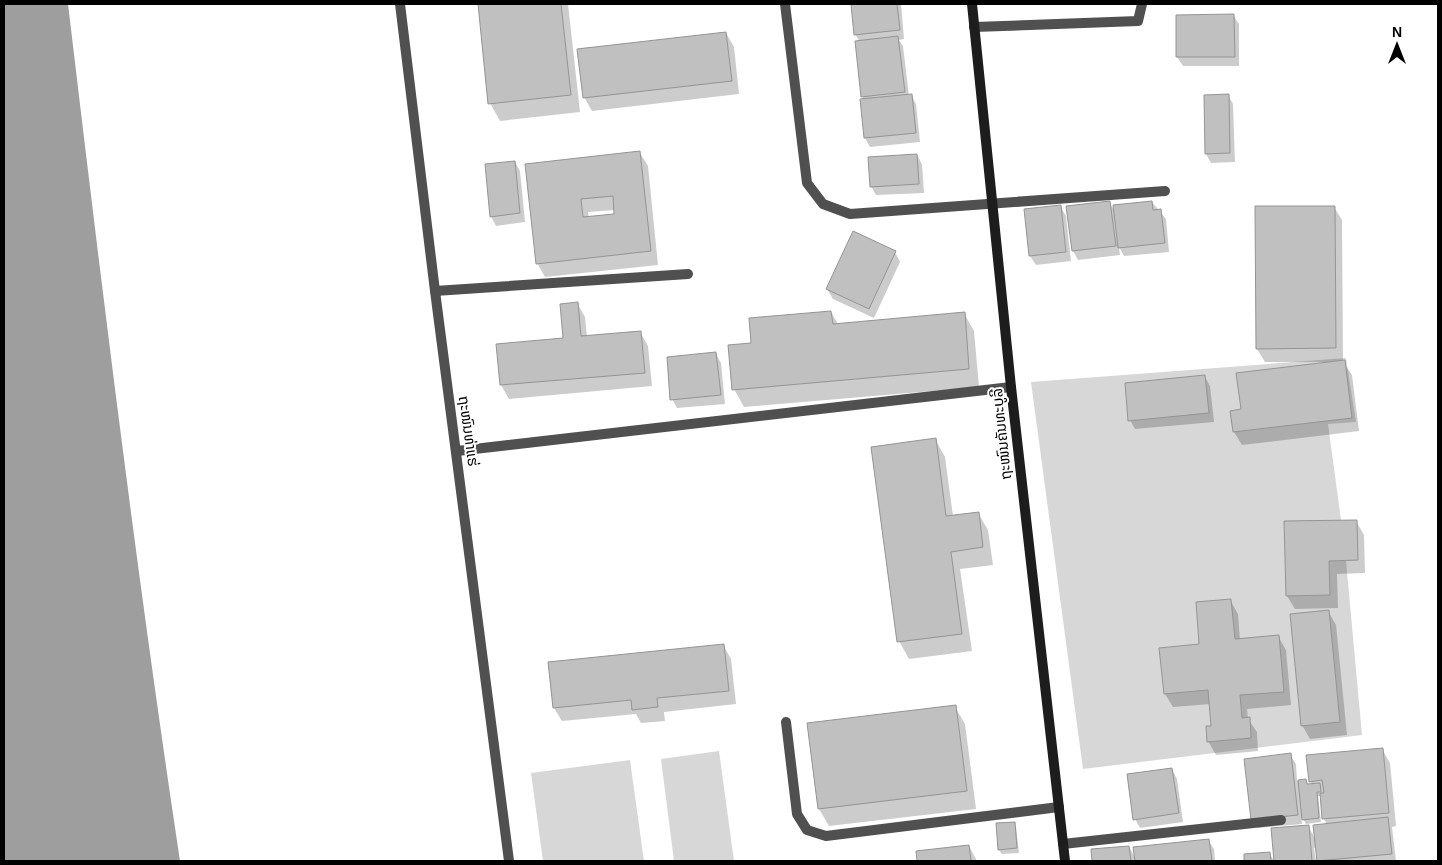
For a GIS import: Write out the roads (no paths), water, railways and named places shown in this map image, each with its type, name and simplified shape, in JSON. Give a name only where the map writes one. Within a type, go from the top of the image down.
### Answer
[{"type":"street","name":"ຖະໜົນທ່າແຮ່","points":[[400,4],[509,861]]},
{"type":"street","points":[[786,4],[807,183],[823,204],[850,214],[1165,191]]},
{"type":"street","name":"ຖະໜົນຄັນທະບູລີ","points":[[972,4],[1011,387],[1065,861]]},
{"type":"street","points":[[974,27],[1138,21],[1142,4]]},
{"type":"street","points":[[435,291],[688,274]]},
{"type":"street","points":[[456,451],[1011,387]]},
{"type":"street","points":[[786,722],[797,814],[807,830],[826,836],[1059,806]]},
{"type":"street","points":[[1063,844],[1281,820]]}]
